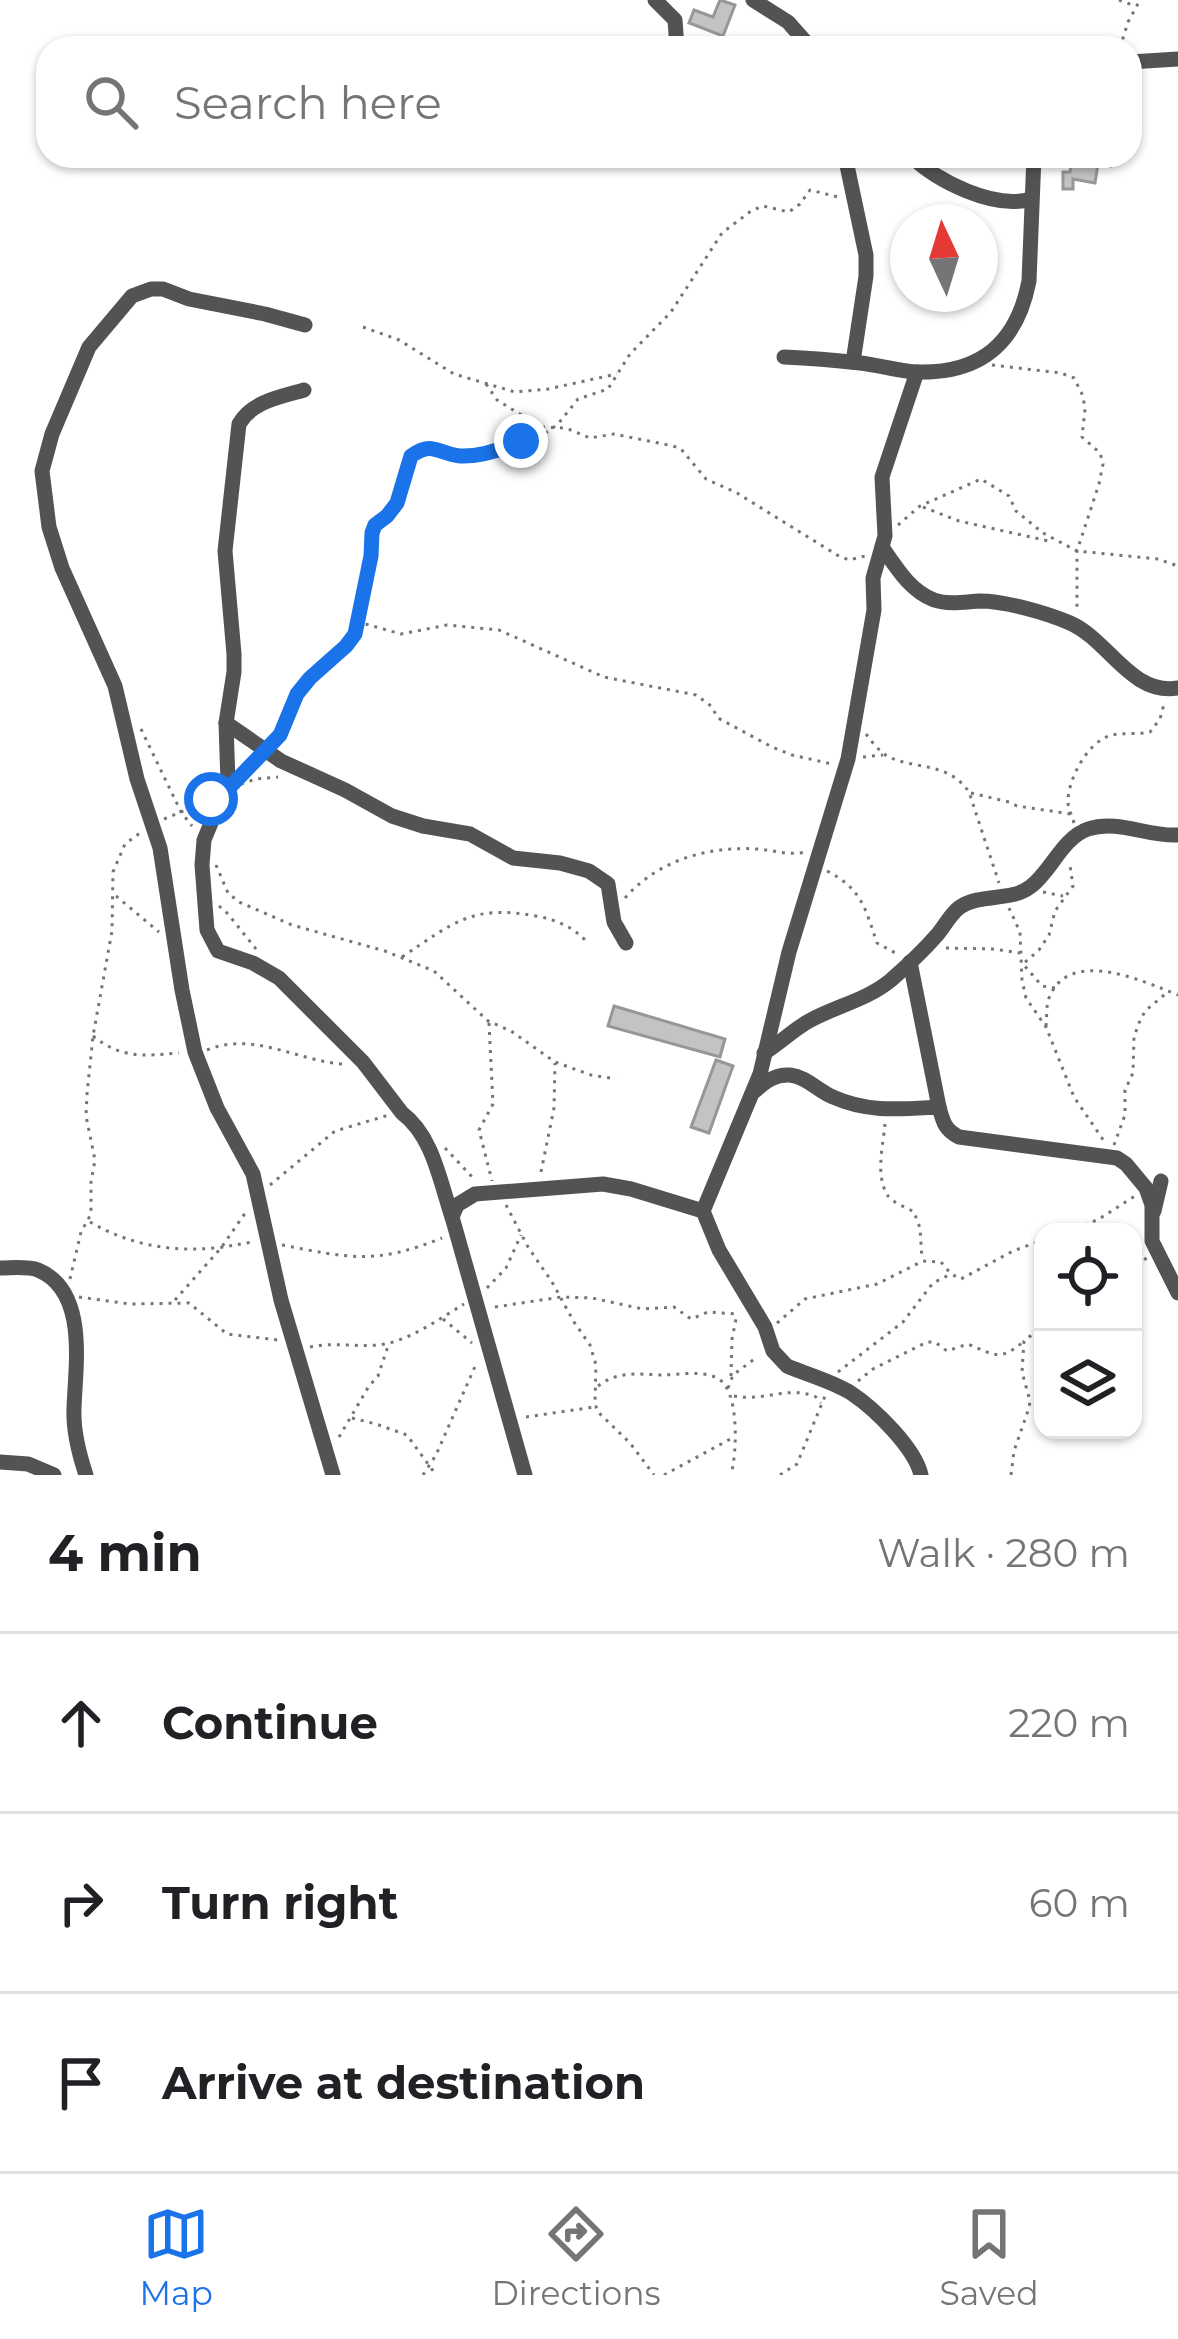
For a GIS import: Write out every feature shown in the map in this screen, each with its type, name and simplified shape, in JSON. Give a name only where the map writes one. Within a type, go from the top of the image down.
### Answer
[{"type":"street","points":[[656,0],[675,20],[676,36]]},
{"type":"street","points":[[753,0],[801,36]]},
{"type":"street","points":[[1142,61],[1178,59]]},
{"type":"street","points":[[848,168],[866,255],[853,362]]},
{"type":"street","points":[[926,168],[990,199],[1011,203],[1031,199]]},
{"type":"street","points":[[784,357],[917,372],[978,363],[995,349],[1019,316],[1026,297],[1033,168]]},
{"type":"street","points":[[305,325],[163,289],[132,296],[89,347],[42,471],[44,504],[62,568],[121,704],[136,779],[153,824],[195,1052],[259,1194],[294,1346],[333,1475]]},
{"type":"street","points":[[917,372],[882,477],[884,549],[873,578],[874,610],[847,764],[789,952],[752,1094],[704,1211],[718,1250],[773,1351],[787,1366],[849,1392],[909,1447],[921,1475]]},
{"type":"street","points":[[304,390],[253,407],[239,424],[225,551],[234,654],[226,723],[228,776],[204,840],[207,930],[218,951],[279,978],[363,1062],[425,1137],[525,1475]]},
{"type":"street","points":[[884,549],[911,586],[932,599],[991,602],[1046,614],[1076,626],[1148,686],[1171,689]]},
{"type":"street","points":[[226,723],[281,761],[405,821],[470,834],[513,857],[597,874],[608,884],[614,922],[626,943]]},
{"type":"street","points":[[764,1053],[806,1022],[887,983],[965,904],[1032,886],[1075,837],[1088,830],[1113,826],[1178,835]]},
{"type":"street","points":[[916,957],[943,1125],[959,1137],[1117,1158],[1154,1184],[1152,1241],[1178,1293]]},
{"type":"street","points":[[752,1094],[776,1077],[794,1076],[847,1103],[886,1111],[939,1107]]},
{"type":"street","points":[[454,1225],[464,1198],[492,1191],[617,1186],[704,1211]]},
{"type":"street","points":[[0,1268],[38,1270],[69,1299],[78,1352],[74,1413],[86,1475]]},
{"type":"street","points":[[0,1462],[28,1464],[53,1475]]},
{"type":"path","points":[[1119,0],[1137,7]]},
{"type":"path","points":[[1124,36],[1140,0]]},
{"type":"path","points":[[264,750],[285,728],[297,694],[346,646],[358,625],[372,533],[397,503],[411,456],[425,448],[456,456],[502,449],[554,428],[578,399],[608,389],[631,354],[671,312],[722,233],[751,211],[764,206],[789,212],[810,190],[858,207]]},
{"type":"path","points":[[363,327],[399,340],[454,374],[528,393],[619,374]]},
{"type":"path","points":[[978,363],[1061,373],[1078,385],[1085,410],[1082,437],[1100,453],[1103,464],[1077,551],[1076,626]]},
{"type":"path","points":[[486,384],[497,400],[536,425],[566,428],[590,438],[614,434],[682,449],[706,479],[848,560],[884,549],[899,524],[920,506],[981,479],[1001,489],[1016,512],[1043,533],[1077,551],[1158,559],[1178,566]]},
{"type":"path","points":[[920,506],[959,521],[1060,543]]},
{"type":"path","points":[[358,625],[401,634],[447,625],[500,630],[604,677],[696,695],[718,718],[792,755],[847,764],[885,755],[957,778],[969,792],[1003,897],[1020,932],[1026,998],[1046,1027],[1074,1096],[1112,1152],[1125,1115],[1134,1037],[1145,1011],[1169,991]]},
{"type":"path","points":[[1023,964],[1049,935],[1055,911],[1073,886],[1070,862],[1075,837],[1068,801],[1081,764],[1105,737],[1144,734],[1154,728],[1171,689]]},
{"type":"path","points":[[121,704],[136,721],[181,812],[204,840],[232,898],[292,925],[401,958],[442,977],[488,1021],[555,1062],[591,1076],[616,1079]]},
{"type":"path","points":[[855,725],[885,755]]},
{"type":"path","points":[[285,776],[256,779],[153,824],[119,854],[113,872],[86,1117],[95,1160],[89,1221],[75,1253],[69,1299],[130,1304],[174,1301],[195,1305],[227,1334],[308,1348],[331,1343],[376,1346],[475,1302],[506,1268],[521,1235]]},
{"type":"path","points":[[969,792],[1017,806],[1072,814]]},
{"type":"path","points":[[612,908],[679,858],[753,849],[798,854],[824,836]]},
{"type":"path","points":[[816,866],[852,887],[868,913],[877,943],[916,957],[954,947],[1023,954]]},
{"type":"path","points":[[114,894],[175,942]]},
{"type":"path","points":[[204,895],[228,914],[257,951]]},
{"type":"path","points":[[401,958],[456,922],[487,911],[550,919],[587,942]]},
{"type":"path","points":[[1023,964],[1042,986],[1055,988]]},
{"type":"path","points":[[1046,1027],[1048,1000],[1055,988],[1077,974],[1117,972],[1178,994]]},
{"type":"path","points":[[488,1021],[493,1104],[480,1125],[479,1137],[492,1191]]},
{"type":"path","points":[[93,1036],[112,1051],[128,1054],[195,1052],[238,1043],[273,1047],[324,1063],[363,1062]]},
{"type":"path","points":[[535,1189],[554,1108],[555,1062]]},
{"type":"path","points":[[886,1111],[882,1174],[891,1200],[917,1217],[922,1261]]},
{"type":"path","points":[[174,1301],[221,1248],[259,1194],[335,1132],[403,1112]]},
{"type":"path","points":[[440,1140],[466,1174],[509,1209],[590,1345],[596,1366],[596,1407],[653,1474],[664,1475],[736,1436]]},
{"type":"path","points":[[1090,1223],[1154,1184]]},
{"type":"path","points":[[89,1221],[153,1247],[185,1250],[270,1243],[348,1258],[414,1249],[454,1225]]},
{"type":"path","points":[[731,1378],[754,1361],[776,1324],[805,1299],[877,1284],[922,1261],[941,1262],[956,1278],[966,1277],[1034,1243]]},
{"type":"path","points":[[780,1475],[797,1464],[830,1383],[847,1363],[903,1322],[933,1283],[951,1274]]},
{"type":"path","points":[[475,1302],[496,1307],[561,1297],[643,1309],[668,1306],[691,1319],[707,1312],[737,1314],[728,1388],[736,1436],[731,1475]]},
{"type":"path","points":[[423,1475],[486,1349],[442,1318]]},
{"type":"path","points":[[849,1392],[873,1369],[927,1342],[947,1351],[968,1344],[995,1355],[1010,1352],[1037,1331]]},
{"type":"path","points":[[1010,1475],[1030,1401],[1022,1372],[1024,1341]]},
{"type":"path","points":[[328,1456],[378,1376],[391,1342]]},
{"type":"path","points":[[596,1388],[611,1377],[634,1373],[703,1374],[718,1378],[728,1388]]},
{"type":"path","points":[[730,1396],[749,1399],[802,1391],[821,1405]]},
{"type":"path","points":[[511,1423],[532,1414],[596,1407]]},
{"type":"path","points":[[350,1418],[407,1436],[436,1475]]},
{"type":"building","points":[[720,0],[735,5],[723,36],[689,23],[694,10],[713,17]]},
{"type":"building","points":[[1070,168],[1097,168],[1095,183],[1073,179],[1073,189],[1063,189],[1063,172]]},
{"type":"building","points":[[614,1006],[725,1039],[720,1057],[608,1026]]},
{"type":"building","points":[[716,1060],[733,1066],[709,1133],[691,1127]]},
{"type":"route","points":[[211,799],[226,791],[280,735],[297,694],[355,634],[372,533],[397,503],[411,456],[425,448],[467,456],[521,441]]}]
